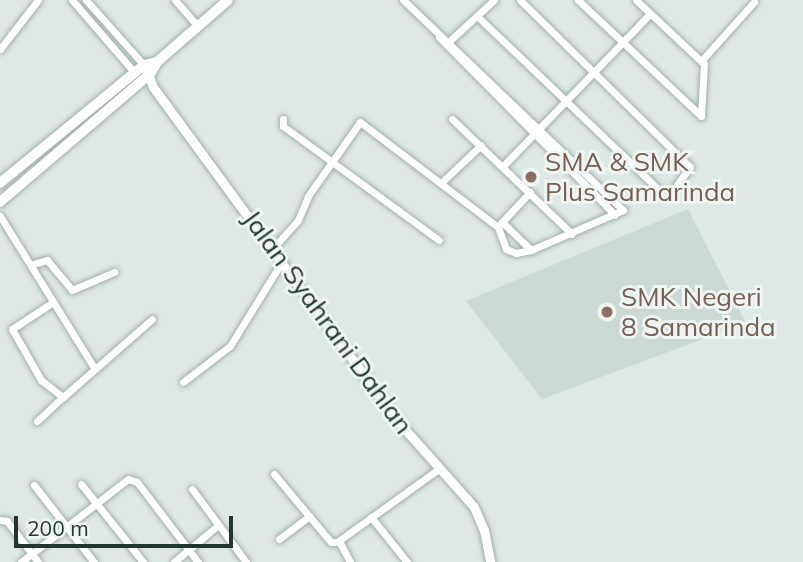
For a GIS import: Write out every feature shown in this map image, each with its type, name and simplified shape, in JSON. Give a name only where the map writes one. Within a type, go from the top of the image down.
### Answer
[{"type":"main road","points":[[0,202],[229,0]]},
{"type":"main road","points":[[0,183],[142,76],[144,65],[157,62]]},
{"type":"street","points":[[0,50],[38,0]]},
{"type":"street","points":[[72,0],[142,76]]},
{"type":"street","points":[[86,0],[144,65]]},
{"type":"street","points":[[175,0],[198,26]]},
{"type":"street","points":[[396,0],[447,43]]},
{"type":"street","points":[[403,0],[537,132],[615,215]]},
{"type":"street","points":[[447,43],[494,0]]},
{"type":"street","points":[[477,16],[663,194],[671,193],[690,167],[520,0]]},
{"type":"street","points":[[578,0],[701,117],[702,61],[754,2]]},
{"type":"street","points":[[636,0],[702,61]]},
{"type":"street","points":[[503,166],[650,13]]},
{"type":"street","name":"Jalan Syahrani Dahlan","points":[[142,76],[153,86],[276,245],[283,260],[395,418],[474,507],[484,530],[490,562]]},
{"type":"street","points":[[283,119],[283,126],[335,161],[439,240]]},
{"type":"street","points":[[452,119],[572,234]]},
{"type":"street","points":[[276,245],[298,220],[308,196],[361,122],[443,181],[531,250]]},
{"type":"street","points":[[530,192],[500,225],[500,240],[509,251],[531,250],[623,210],[537,132]]},
{"type":"street","points":[[443,181],[481,145]]},
{"type":"street","points":[[0,216],[33,264],[95,369]]},
{"type":"street","points":[[33,264],[47,260],[72,290],[114,272]]},
{"type":"street","points":[[183,382],[231,345],[283,260]]},
{"type":"street","points":[[53,302],[12,331],[41,380],[63,397]]},
{"type":"street","points":[[37,421],[152,319]]},
{"type":"street","points":[[274,474],[331,542],[339,541],[440,468]]},
{"type":"street","points":[[20,562],[125,480],[137,482],[198,562]]},
{"type":"street","points":[[81,484],[143,562]]},
{"type":"street","points":[[34,485],[94,562]]},
{"type":"street","points":[[192,489],[246,562]]},
{"type":"street","points":[[279,539],[309,516]]},
{"type":"street","points":[[371,517],[407,562]]},
{"type":"street","points":[[0,520],[7,521],[38,562]]},
{"type":"street","points":[[174,562],[217,526]]},
{"type":"street","points":[[339,541],[350,562]]},
{"type":"shaded area","name":"SMK Negeri 8 Samarinda","points":[[688,209],[746,323],[542,399],[466,301]]},
{"type":"place","name":"SMA & SMK Plus Samarinda","points":[[531,177]]},
{"type":"place","name":"SMK Negeri 8 Samarinda","points":[[607,312]]}]
